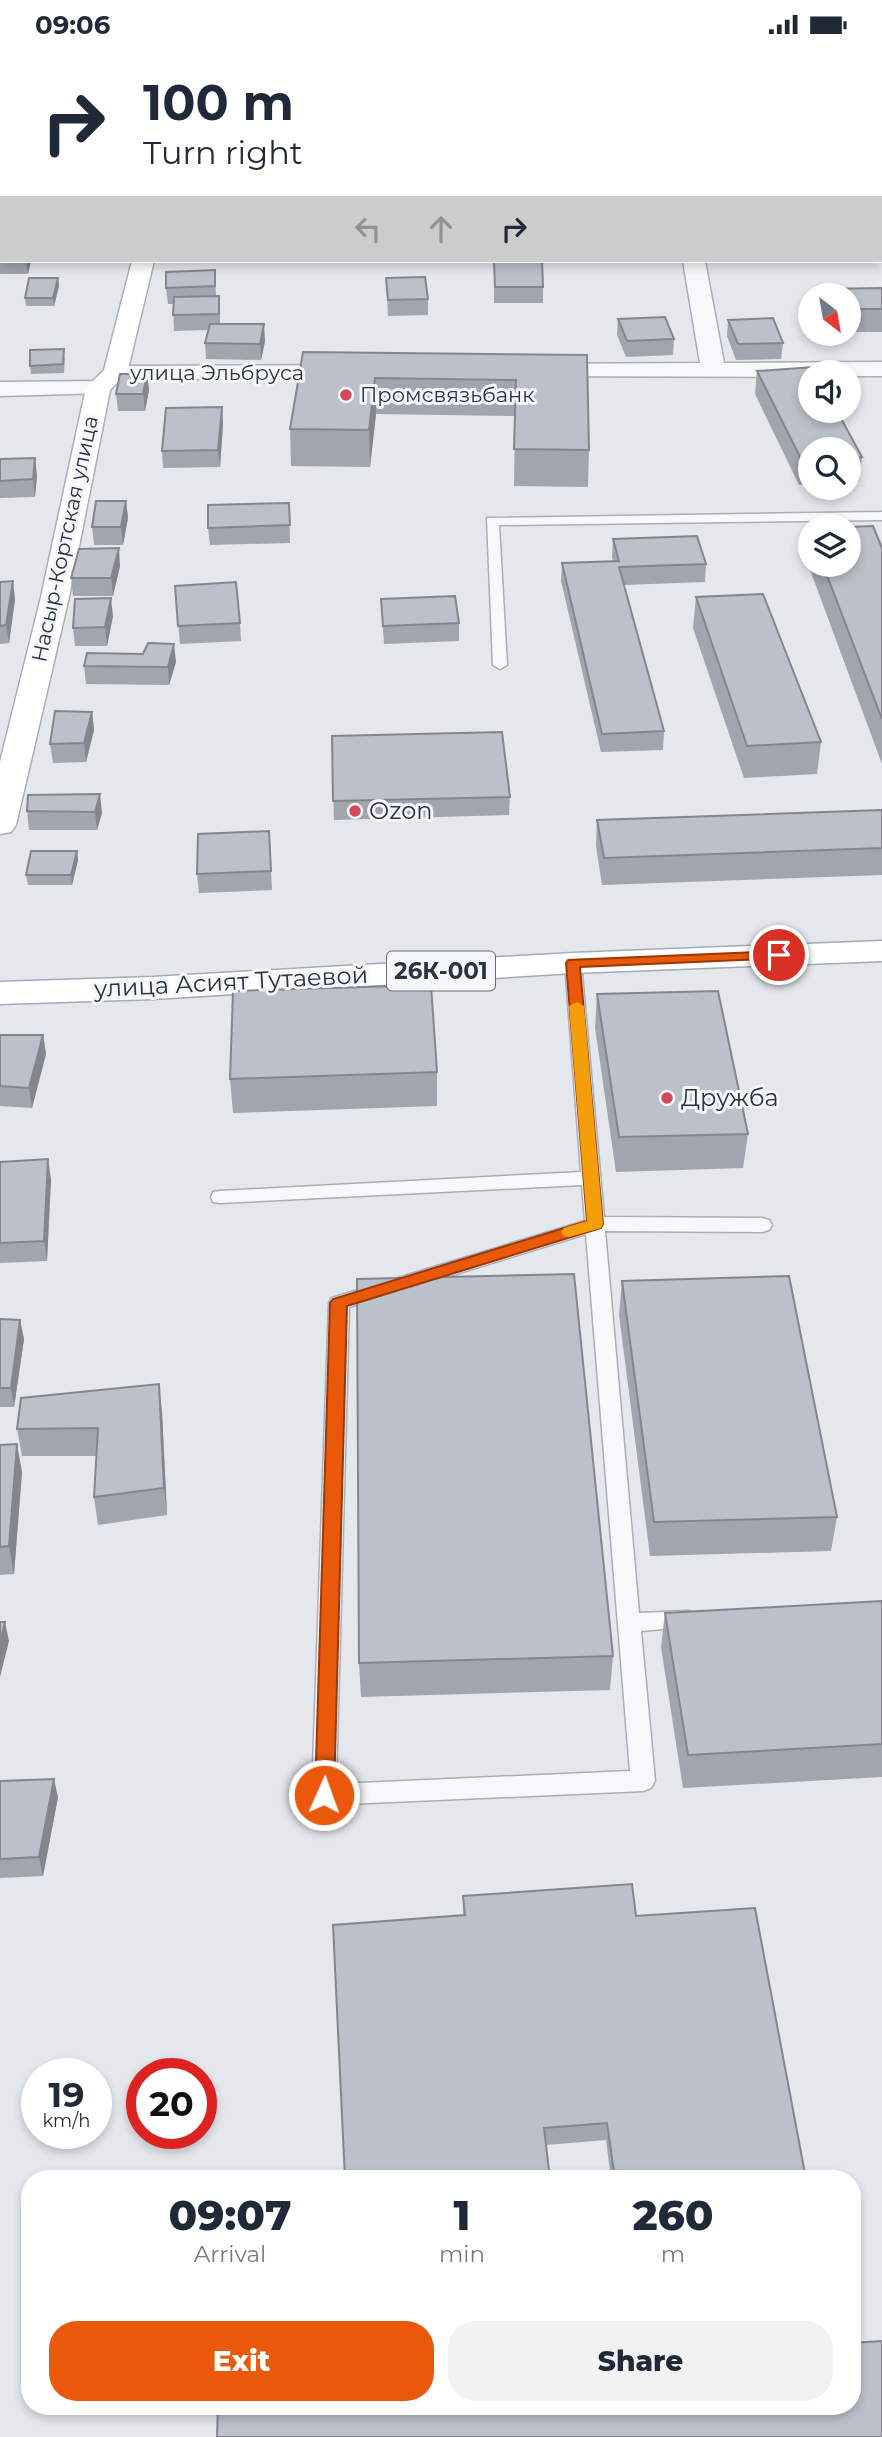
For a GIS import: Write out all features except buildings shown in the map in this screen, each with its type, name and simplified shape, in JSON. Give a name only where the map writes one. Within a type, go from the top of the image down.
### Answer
[{"type":"street","name":"Насыр-Кортская улица","points":[[0,825],[107,380],[142,263]]},
{"type":"street","points":[[694,263],[713,369]]},
{"type":"street","points":[[504,371],[882,369]]},
{"type":"street","name":"улица Эльбруса","points":[[0,389],[107,380],[379,372]]},
{"type":"street","name":"улица Асият Тутаевой","points":[[0,993],[167,987],[573,963],[882,951]]},
{"type":"lane","points":[[500,665],[492,521],[882,516]]},
{"type":"lane","points":[[573,963],[596,1224],[643,1781],[324,1795],[339,1303],[596,1224],[762,1225]]},
{"type":"lane","points":[[220,1197],[592,1178]]},
{"type":"lane","points":[[629,1622],[711,1619]]},
{"type":"slow traffic","points":[[569,1232],[596,1224],[577,1006]]},
{"type":"place","name":"Промсвязьбанк","points":[[346,395]]},
{"type":"place","name":"Ozon","points":[[355,811]]},
{"type":"place","name":"Дружба","points":[[667,1098]]},
{"type":"route","points":[[324,1795],[339,1303],[596,1224],[573,963],[779,955]]}]
